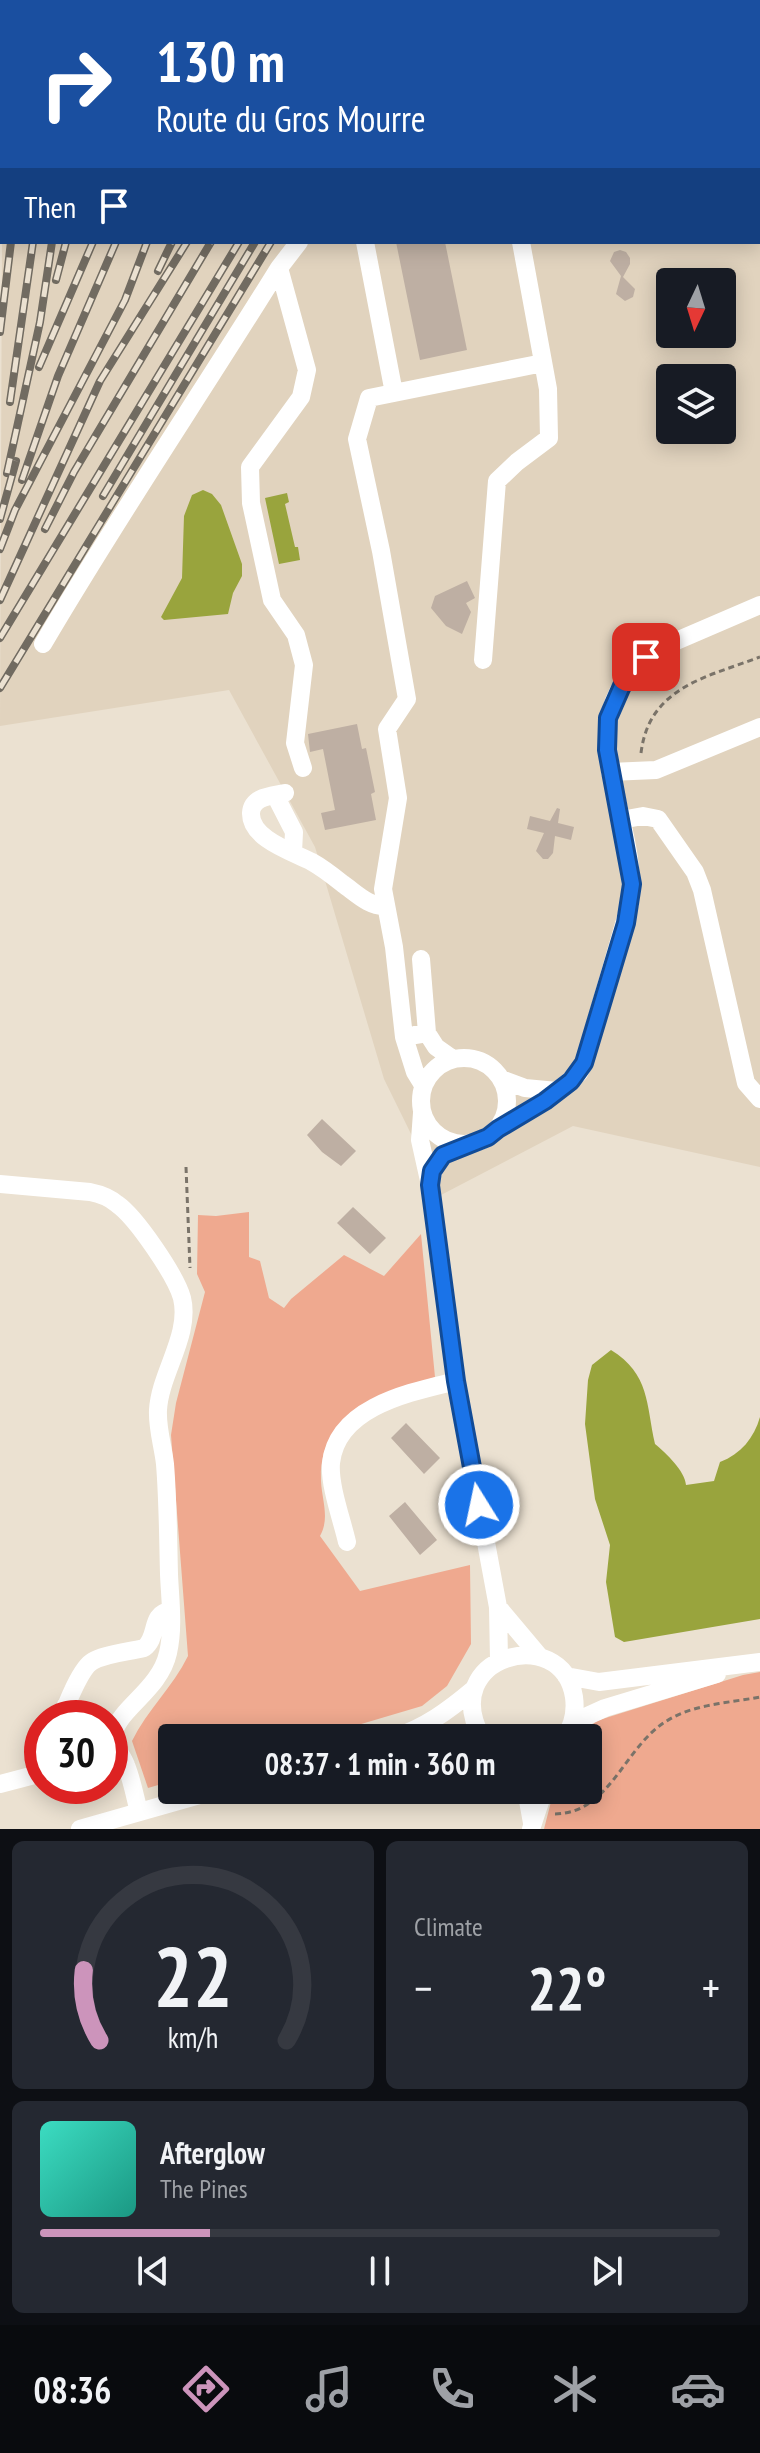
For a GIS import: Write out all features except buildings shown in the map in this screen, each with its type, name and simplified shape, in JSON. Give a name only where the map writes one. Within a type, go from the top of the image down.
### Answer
[{"type":"street","points":[[43,644],[107,534],[297,244]]},
{"type":"street","points":[[365,244],[394,393]]},
{"type":"street","points":[[483,660],[497,481],[549,438],[548,389],[521,244]]},
{"type":"street","points":[[279,268],[307,370],[301,397],[250,467],[251,503],[272,600],[296,635],[304,665],[295,743],[303,768]]},
{"type":"street","points":[[423,1085],[415,1072],[404,1037],[394,947],[383,889],[398,798],[387,729],[407,699],[381,551],[357,439],[369,398],[543,363]]},
{"type":"street","points":[[430,1185],[436,1161],[443,1155],[488,1137],[545,1101],[579,1073],[584,1063],[626,923],[632,884],[610,772],[606,735],[613,702],[632,671],[646,657],[760,605]]},
{"type":"street","points":[[610,772],[656,770],[760,727]]},
{"type":"street","points":[[293,852],[294,832],[280,794],[258,799],[251,810],[251,818],[256,829],[266,838],[316,864],[371,904],[386,906]]},
{"type":"street","points":[[621,820],[643,816],[658,819],[695,872],[702,890],[746,1083],[760,1099]]},
{"type":"street","points":[[421,959],[427,1033],[436,1047],[453,1059]]},
{"type":"street","points":[[404,1037],[427,1033]]},
{"type":"street","points":[[498,1129],[507,1105],[506,1092],[492,1068],[480,1061],[453,1059],[430,1073],[420,1099],[420,1140],[430,1185],[456,1381],[498,1607],[499,1660]]},
{"type":"street","points":[[501,1079],[525,1088],[557,1091]]},
{"type":"street","points":[[422,1113],[428,1126],[438,1136],[463,1145]]},
{"type":"street","points":[[0,1184],[90,1192],[103,1195],[119,1205],[139,1226],[177,1284],[184,1311],[158,1407],[165,1462],[169,1648],[166,1663],[156,1682],[128,1712]]},
{"type":"street","points":[[347,1542],[331,1474],[333,1454],[341,1437],[355,1419],[377,1404],[456,1381]]},
{"type":"street","points":[[498,1607],[540,1657]]},
{"type":"street","points":[[70,1700],[86,1668],[93,1661],[144,1648],[150,1644],[157,1617],[161,1612],[170,1611]]},
{"type":"street","points":[[475,1724],[471,1706],[480,1677],[499,1660],[526,1654],[540,1657],[566,1676],[573,1691],[575,1707],[570,1724]]},
{"type":"street","points":[[566,1676],[599,1682],[760,1662]]},
{"type":"street","points":[[578,1724],[605,1708],[740,1666]]},
{"type":"street","points":[[424,1724],[440,1717],[474,1689]]},
{"type":"street","points":[[128,1770],[139,1812]]},
{"type":"street","points":[[0,1784],[24,1778]]},
{"type":"street","points":[[80,1829],[167,1804]]},
{"type":"path","points":[[640,771],[645,733],[652,717],[667,698],[685,687],[760,657]]},
{"type":"path","points":[[186,1167],[190,1273]]},
{"type":"path","points":[[534,1822],[583,1808],[604,1792],[649,1735],[666,1721],[695,1709],[760,1697]]},
{"type":"shaded area","points":[[2,244],[760,244],[760,1167],[573,1126],[441,1195],[384,1079],[315,847],[229,690],[0,726]]},
{"type":"shaded area","points":[[203,490],[212,494],[221,505],[242,564],[242,576],[233,593],[228,614],[164,620],[161,617],[182,578],[184,516],[192,495]]},
{"type":"shaded area","points":[[287,493],[289,502],[285,504],[300,560],[279,564],[265,498]]},
{"type":"shaded area","points":[[249,1212],[249,1257],[260,1261],[269,1298],[284,1308],[344,1255],[384,1276],[421,1234],[435,1377],[357,1411],[330,1438],[323,1457],[321,1481],[325,1516],[320,1536],[360,1591],[470,1565],[471,1644],[447,1686],[422,1706],[361,1724],[158,1724],[158,1785],[148,1788],[132,1741],[188,1656],[171,1435],[176,1403],[205,1292],[197,1274],[198,1215]]},
{"type":"shaded area","points":[[611,1350],[624,1359],[640,1380],[655,1444],[679,1468],[686,1485],[714,1481],[720,1462],[746,1444],[760,1417],[760,1619],[624,1642],[615,1637],[606,1582],[610,1545],[595,1499],[585,1424],[592,1365]]},
{"type":"shaded area","points":[[760,1672],[760,1829],[544,1829],[550,1804],[602,1804],[602,1724],[593,1724],[596,1721]]},
{"type":"railway","points":[[0,332],[11,244]]},
{"type":"railway","points":[[10,402],[33,244]]},
{"type":"railway","points":[[7,473],[40,322],[52,244]]},
{"type":"railway","points":[[56,280],[65,244]]},
{"type":"railway","points":[[39,367],[92,244]]},
{"type":"railway","points":[[22,480],[58,376],[115,244]]},
{"type":"railway","points":[[0,549],[15,510],[125,300],[146,244]]},
{"type":"railway","points":[[158,271],[171,244]]},
{"type":"railway","points":[[0,600],[100,381],[186,244]]},
{"type":"railway","points":[[45,529],[74,472],[210,244]]},
{"type":"railway","points":[[0,638],[238,244]]},
{"type":"railway","points":[[103,496],[254,244]]},
{"type":"railway","points":[[0,688],[270,244]]},
{"type":"railway","points":[[0,519],[16,461]]},
{"type":"route","points":[[479,1505],[456,1381],[430,1185],[432,1171],[443,1155],[488,1137],[545,1101],[571,1081],[584,1063],[626,923],[632,884],[610,772],[606,735],[608,718],[622,686],[646,657]]}]
